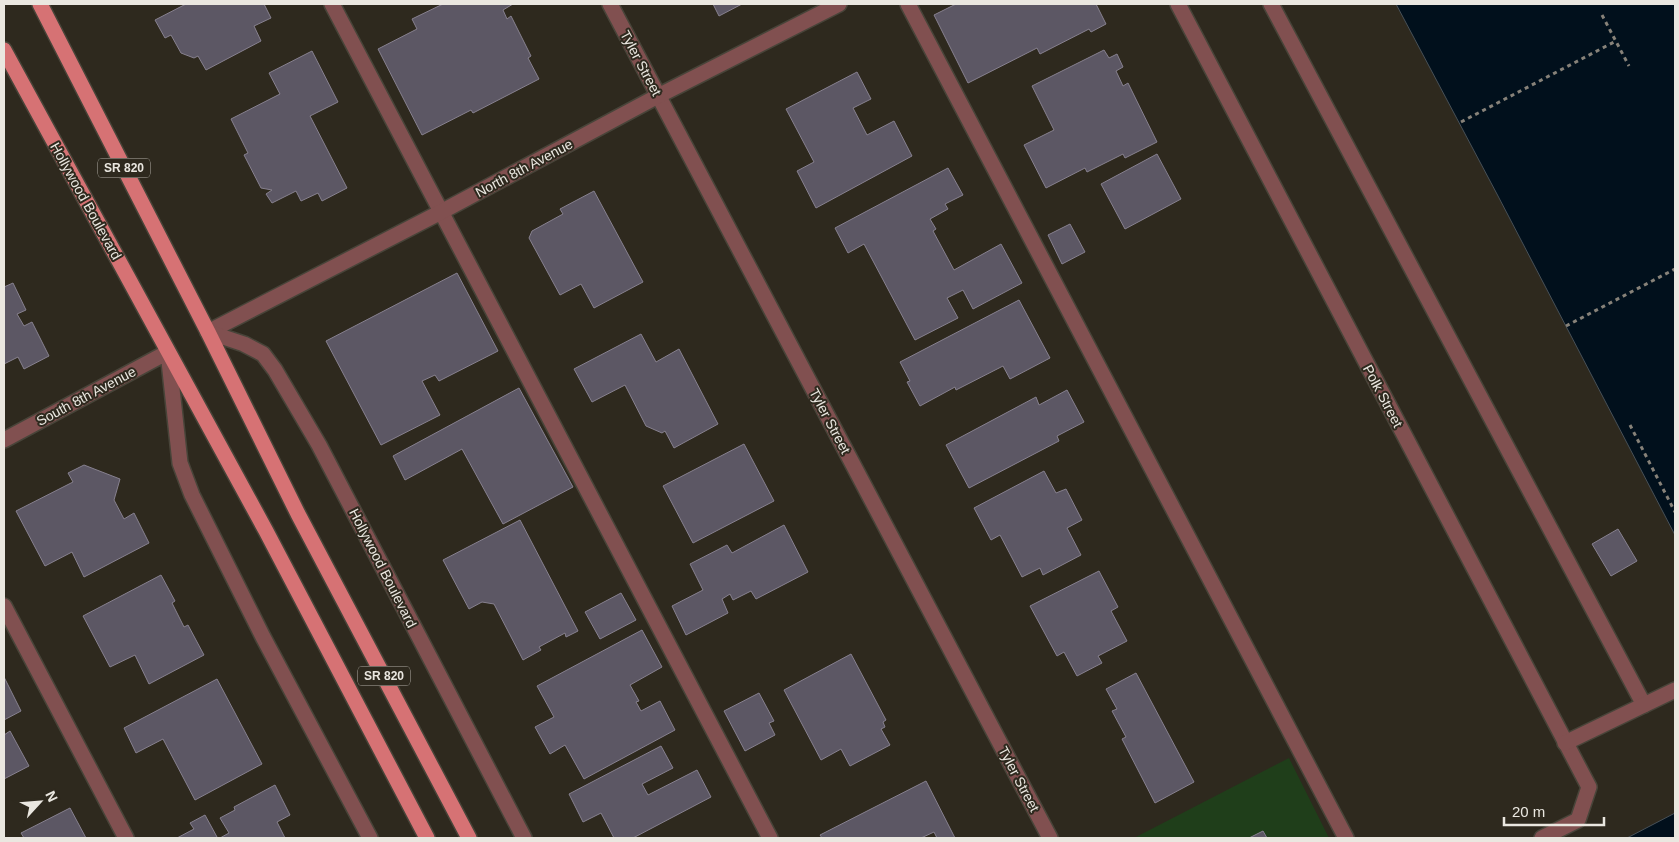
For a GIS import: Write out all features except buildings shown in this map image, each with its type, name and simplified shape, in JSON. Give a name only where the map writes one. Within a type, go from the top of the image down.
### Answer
[{"type":"main road","name":"SR 820","points":[[40,4],[208,332],[298,514],[469,838]]},
{"type":"main road","name":"Hollywood Boulevard","points":[[4,50],[266,530],[427,838]]},
{"type":"street","points":[[332,4],[770,838]]},
{"type":"street","name":"Tyler Street","points":[[610,4],[1050,838]]},
{"type":"street","name":"North 8th Avenue","points":[[208,332],[441,212],[658,96],[839,4]]},
{"type":"street","points":[[908,4],[1346,838]]},
{"type":"street","name":"Polk Street","points":[[1178,4],[1589,787],[1578,820],[1542,838]]},
{"type":"street","points":[[1271,4],[1644,705]]},
{"type":"street","name":"Hollywood Boulevard","points":[[208,332],[244,344],[263,354],[275,370],[319,445],[524,838]]},
{"type":"street","name":"Hollywood Boulevard","points":[[168,352],[180,463],[192,495],[263,637],[370,838]]},
{"type":"street","name":"South 8th Avenue","points":[[4,440],[168,352]]},
{"type":"street","points":[[4,606],[126,838]]},
{"type":"street","points":[[1565,743],[1675,690]]},
{"type":"path","points":[[1602,14],[1629,66]]},
{"type":"path","points":[[1461,122],[1616,40]]},
{"type":"path","points":[[1566,326],[1675,269]]},
{"type":"path","points":[[1630,425],[1675,512]]},
{"type":"green space","points":[[1289,758],[1329,838],[1134,838]]},
{"type":"water","points":[[1396,4],[1675,4],[1675,535],[1498,196]]},
{"type":"water","points":[[1675,813],[1675,838],[1627,838]]}]
